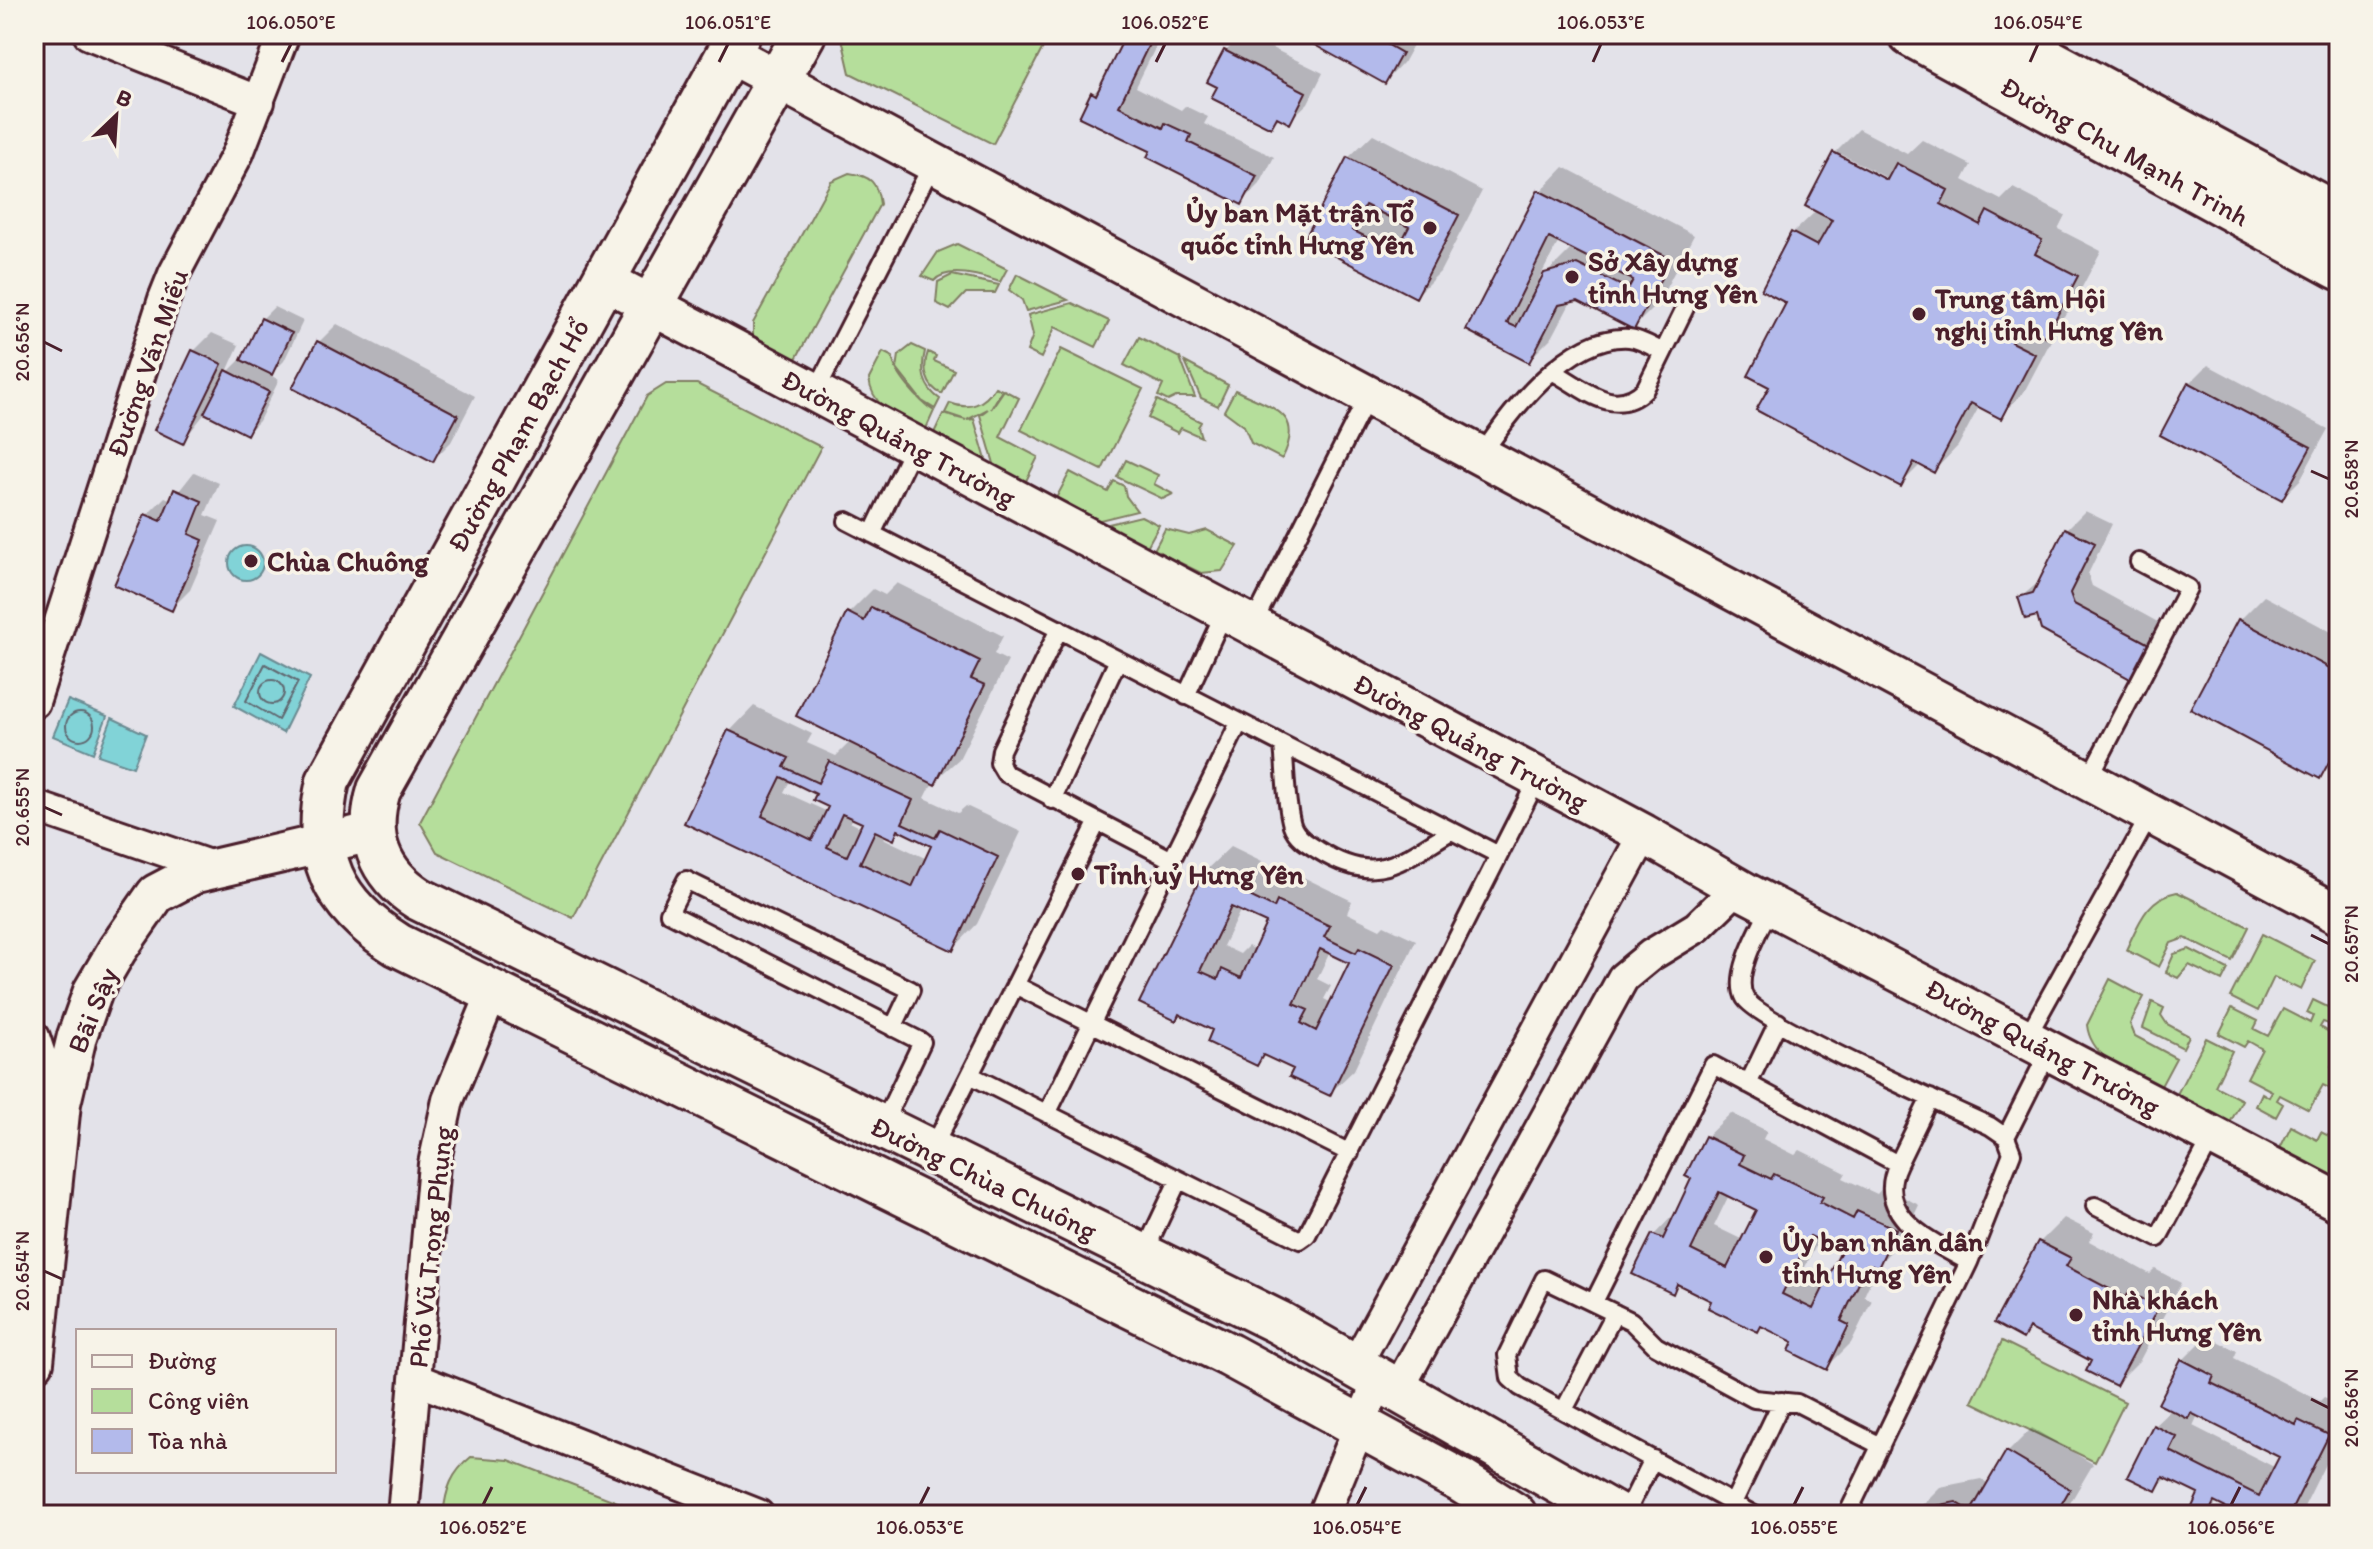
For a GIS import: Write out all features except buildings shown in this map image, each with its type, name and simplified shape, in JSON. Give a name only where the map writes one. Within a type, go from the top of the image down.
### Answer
[{"type":"main road","name":"Đường Phạm Bạch Hổ","points":[[372,832],[373,810],[379,790],[804,34]]},
{"type":"main road","name":"Đường Chu Mạnh Trinh","points":[[1911,34],[2339,267]]},
{"type":"main road","name":"Đường Chu Mạnh Trinh","points":[[1998,34],[2339,217]]},
{"type":"main road","name":"Đường Phạm Bạch Hổ","points":[[322,844],[321,812],[328,781],[733,44]]},
{"type":"main road","name":"Đường Chùa Chuông","points":[[372,832],[386,872],[401,888],[419,899],[1278,1322],[1616,1515]]},
{"type":"main road","name":"Đường Chùa Chuông","points":[[322,844],[336,885],[347,904],[370,927],[398,945],[494,989],[1229,1355],[1515,1515]]},
{"type":"main road","points":[[971,1226],[993,1182]]},
{"type":"street","points":[[89,34],[259,102]]},
{"type":"street","name":"Đường Văn Miếu","points":[[34,702],[164,299],[174,274],[228,174],[284,34]]},
{"type":"street","points":[[733,44],[778,81],[2339,915]]},
{"type":"street","name":"Đường Quảng Trường","points":[[604,280],[1644,834],[1737,888],[2339,1202]]},
{"type":"street","points":[[34,806],[215,868]]},
{"type":"street","name":"Bãi Sậy","points":[[34,1362],[60,1117],[77,1036],[93,991],[117,950],[156,894],[196,873],[372,832]]},
{"type":"street","points":[[1323,1515],[1377,1378],[1644,834]]},
{"type":"street","points":[[1377,1378],[1623,978],[1651,955],[1697,927],[1737,888]]},
{"type":"street","name":"Phố Vũ Trọng Phụng","points":[[403,1515],[434,1164],[448,1100],[494,989]]},
{"type":"street","points":[[34,1037],[60,1117]]},
{"type":"street","points":[[415,1379],[758,1515]]},
{"type":"lane","points":[[815,394],[933,163]]},
{"type":"lane","points":[[1554,372],[1608,402],[1622,405],[1645,389],[1685,308]]},
{"type":"lane","points":[[1481,456],[1510,412],[1554,372],[1606,340],[1632,338],[1663,352]]},
{"type":"lane","points":[[1186,696],[1239,619],[1368,396]]},
{"type":"lane","points":[[872,534],[914,446]]},
{"type":"lane","points":[[847,521],[1499,855]]},
{"type":"lane","points":[[2088,780],[2188,588],[2139,562]]},
{"type":"lane","points":[[1059,629],[1001,750],[999,763],[1005,773],[1052,800],[1172,860]]},
{"type":"lane","points":[[1052,800],[1118,660]]},
{"type":"lane","points":[[1047,1114],[1239,723]]},
{"type":"lane","points":[[1283,746],[1293,827],[1303,840],[1335,861],[1369,871],[1389,867],[1451,831]]},
{"type":"lane","points":[[970,1075],[1300,1240],[1307,1235],[1350,1153],[1538,778]]},
{"type":"lane","points":[[1847,1515],[1969,1262],[2012,1153],[2006,1137],[2039,1043],[2150,815]]},
{"type":"lane","points":[[931,1151],[1097,823]]},
{"type":"lane","points":[[882,1127],[922,1042],[893,1028],[669,913],[686,880],[911,990],[893,1028]]},
{"type":"lane","points":[[1771,906],[1750,950],[1742,988],[1746,1001],[1778,1022],[2006,1137]]},
{"type":"lane","points":[[1015,985],[1350,1153]]},
{"type":"lane","points":[[1748,1084],[1778,1022]]},
{"type":"lane","points":[[1594,1302],[1713,1065],[1898,1164]]},
{"type":"lane","points":[[1930,1098],[1891,1178],[1900,1215],[1912,1230],[1969,1262]]},
{"type":"lane","points":[[2095,1206],[2158,1238],[2213,1136]]},
{"type":"lane","points":[[1143,1256],[1178,1181]]},
{"type":"lane","points":[[1754,1515],[1510,1378],[1507,1355],[1544,1279],[1631,1321],[1656,1346],[1754,1399],[1797,1403],[1881,1446]]},
{"type":"lane","points":[[1564,1410],[1615,1313]]},
{"type":"lane","points":[[1733,1503],[1782,1401]]},
{"type":"lane","points":[[1625,1515],[1653,1459]]},
{"type":"green space","points":[[841,34],[1050,34],[993,144],[850,73]]},
{"type":"green space","points":[[849,173],[872,181],[880,204],[797,357],[788,362],[753,344],[753,323],[831,181]]},
{"type":"green space","points":[[957,244],[1007,269],[1000,282],[956,273],[940,276],[934,281],[922,276],[938,252]]},
{"type":"green space","points":[[1017,274],[1068,300],[1026,311],[1022,300],[1009,290]]},
{"type":"green space","points":[[952,275],[999,285],[995,293],[966,293],[950,310],[936,303],[938,282]]},
{"type":"green space","points":[[1072,303],[1109,321],[1096,347],[1055,327],[1041,358],[1027,351],[1033,335],[1028,315]]},
{"type":"green space","points":[[1139,337],[1180,358],[1195,397],[1176,397],[1168,401],[1158,396],[1163,385],[1124,365]]},
{"type":"green space","points":[[912,345],[925,351],[924,378],[940,399],[935,409],[922,401],[897,369],[899,355]]},
{"type":"green space","points":[[1061,349],[1143,389],[1102,470],[1021,430]]},
{"type":"green space","points":[[883,352],[893,357],[902,379],[934,411],[925,431],[889,411],[871,389],[869,379]]},
{"type":"green space","points":[[928,352],[936,356],[934,361],[954,370],[942,394],[932,387],[927,376],[925,364]]},
{"type":"green space","points":[[1185,362],[1228,385],[1218,406],[1201,398]]},
{"type":"green space","points":[[666,384],[697,384],[821,447],[573,918],[437,852],[420,822],[647,396]]},
{"type":"green space","points":[[995,387],[1002,390],[991,409],[1004,390],[1019,398],[1000,437],[1038,457],[1025,483],[995,467],[980,415],[988,409],[967,420],[974,419],[987,463],[933,435],[943,414],[966,420],[945,413],[950,403],[964,406],[976,404]]},
{"type":"green space","points":[[1235,390],[1272,407],[1287,421],[1290,431],[1282,459],[1251,443],[1244,426],[1224,411]]},
{"type":"green space","points":[[1157,400],[1201,422],[1198,427],[1201,437],[1181,428],[1178,433],[1148,418]]},
{"type":"green space","points":[[1126,460],[1158,475],[1154,484],[1173,494],[1163,499],[1117,477]]},
{"type":"green space","points":[[1070,472],[1108,492],[1114,481],[1124,486],[1126,496],[1137,511],[1096,521],[1055,500]]},
{"type":"green space","points":[[1141,516],[1159,525],[1147,547],[1104,525]]},
{"type":"green space","points":[[1165,529],[1189,535],[1207,530],[1238,546],[1222,571],[1201,573],[1154,550]]},
{"type":"green space","points":[[2177,892],[2249,927],[2232,961],[2185,938],[2171,943],[2159,967],[2126,950],[2151,906]]},
{"type":"green space","points":[[2262,934],[2315,961],[2301,990],[2274,977],[2258,1011],[2230,997]]},
{"type":"green space","points":[[2189,949],[2228,969],[2222,981],[2189,965],[2178,978],[2166,972],[2174,954]]},
{"type":"green space","points":[[2110,979],[2144,997],[2130,1024],[2135,1036],[2176,1058],[2160,1088],[2105,1057],[2090,1037],[2087,1025]]},
{"type":"green space","points":[[2313,1000],[2336,1011],[2329,1024],[2323,1022],[2320,1027],[2339,1037],[2339,1051],[2331,1067],[2339,1072],[2339,1100],[2330,1096],[2333,1090],[2323,1085],[2309,1110],[2280,1095],[2277,1100],[2283,1104],[2276,1117],[2256,1106],[2262,1093],[2269,1097],[2272,1091],[2247,1078],[2262,1049],[2248,1041],[2244,1047],[2219,1034],[2232,1008],[2258,1021],[2254,1029],[2268,1036],[2283,1009],[2310,1023],[2313,1016],[2307,1013]]},
{"type":"green space","points":[[2152,1002],[2164,1008],[2161,1015],[2167,1024],[2189,1036],[2183,1048],[2143,1028]]},
{"type":"green space","points":[[2206,1038],[2232,1051],[2215,1086],[2242,1100],[2229,1125],[2176,1096]]},
{"type":"green space","points":[[2291,1126],[2317,1140],[2321,1132],[2339,1141],[2339,1167],[2332,1180],[2278,1152]]},
{"type":"green space","points":[[2002,1341],[2125,1402],[2095,1462],[1972,1402]]},
{"type":"green space","points":[[471,1457],[509,1460],[651,1515],[443,1515],[451,1482]]},
{"type":"water","points":[[246,546],[258,551],[263,563],[258,575],[246,580],[234,575],[229,563],[234,551]]},
{"type":"water","points":[[261,652],[310,678],[283,733],[234,706]]},
{"type":"water","points":[[68,700],[107,716],[93,753],[53,736]]},
{"type":"water","points":[[112,718],[146,734],[133,767],[98,755]]},
{"type":"place","name":"Ủy ban Mặt trận Tổ quốc tỉnh Hưng Yên","points":[[1430,228]]},
{"type":"place","name":"Sở Xây dựng tỉnh Hưng Yên","points":[[1572,277]]},
{"type":"place","name":"Trung tâm Hội nghị tỉnh Hưng Yên","points":[[1919,314]]},
{"type":"place","name":"Chùa Chuông","points":[[251,561]]},
{"type":"place","name":"Tỉnh uỷ Hưng Yên","points":[[1078,874]]},
{"type":"place","name":"Ủy ban nhân dân tỉnh Hưng Yên","points":[[1766,1257]]},
{"type":"place","name":"Nhà khách tỉnh Hưng Yên","points":[[2076,1315]]}]
